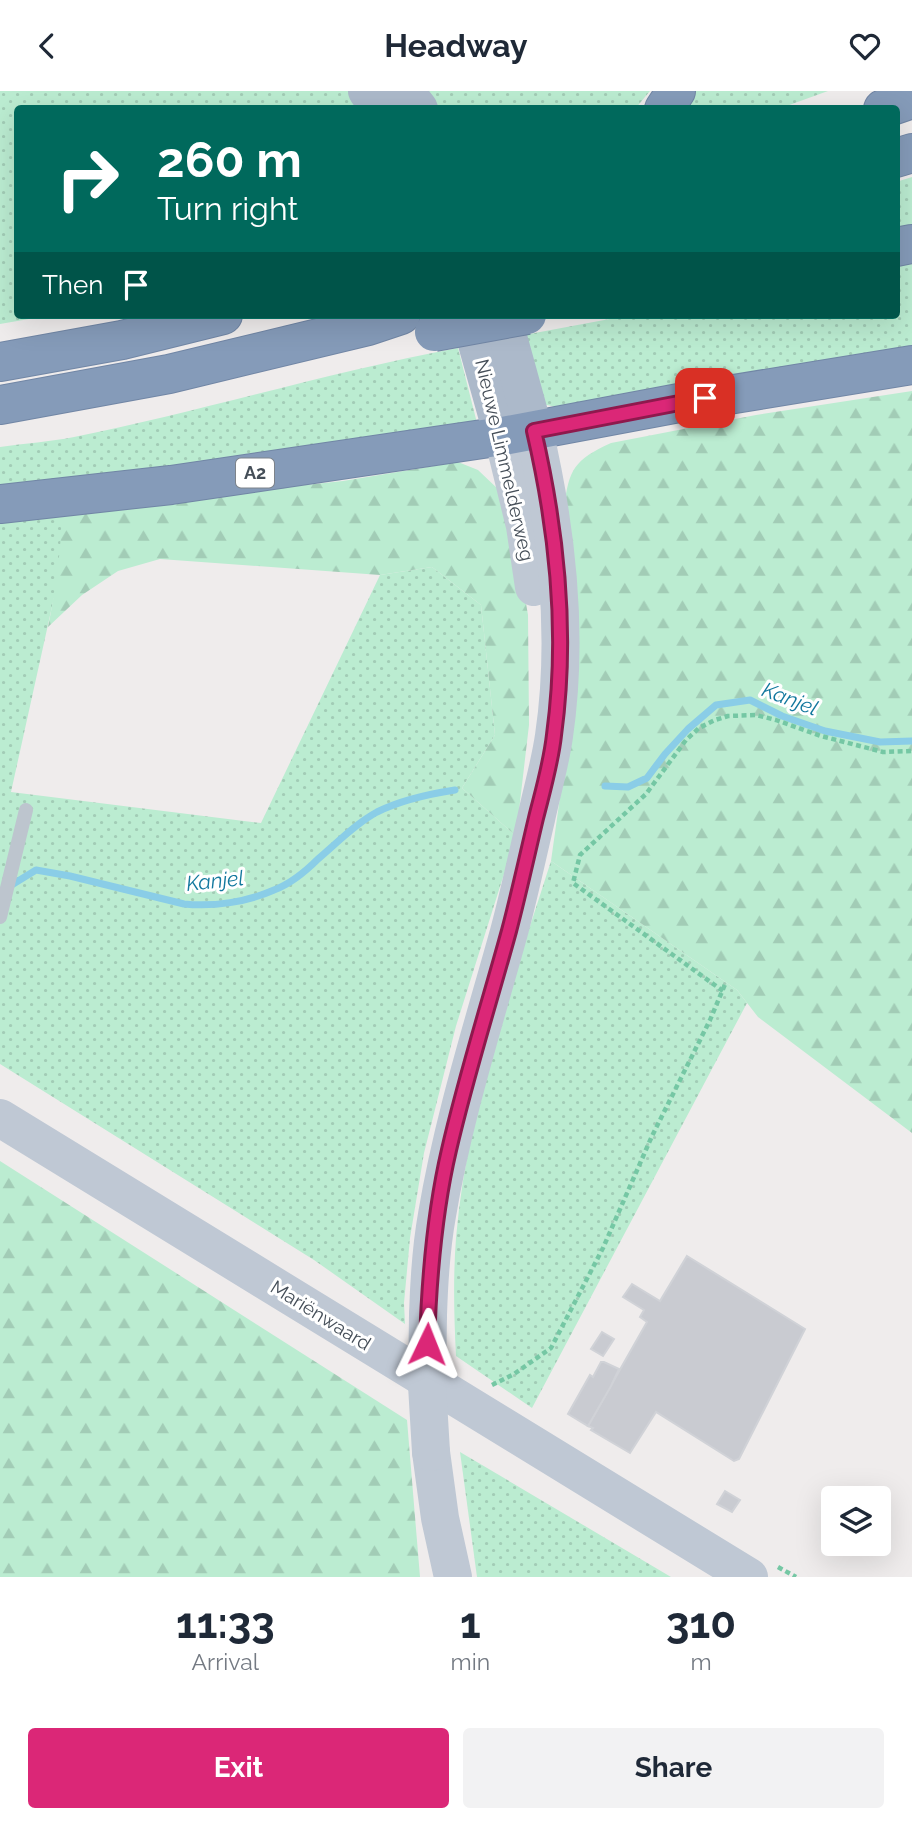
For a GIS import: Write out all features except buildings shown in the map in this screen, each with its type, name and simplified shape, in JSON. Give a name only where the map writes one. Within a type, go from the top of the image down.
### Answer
[{"type":"highway","points":[[895,105],[912,99]]},
{"type":"highway","points":[[122,340],[162,319]]},
{"type":"highway","points":[[0,362],[122,340],[207,319]]},
{"type":"highway","points":[[0,405],[169,374],[401,324],[471,319]]},
{"type":"highway","points":[[519,433],[678,403],[912,365]]},
{"type":"highway","name":"A2","points":[[0,504],[171,485],[519,433]]},
{"type":"main road","points":[[367,91],[378,105]]},
{"type":"main road","name":"Nieuwe Limmelderweg","points":[[471,319],[519,433]]},
{"type":"main road","name":"Nieuwe Limmelderweg","points":[[503,319],[519,433]]},
{"type":"street","name":"Nieuwe Limmelderweg","points":[[453,1577],[440,1518],[431,1452],[427,1385],[430,1265],[448,1153],[523,876],[555,734],[560,644],[559,589],[553,531],[547,487],[519,433]]},
{"type":"street","name":"Mariënwaard","points":[[0,1118],[749,1577]]},
{"type":"lane","points":[[0,916],[26,810]]},
{"type":"path","points":[[723,991],[573,883],[580,855],[646,794],[686,740],[715,719],[756,715],[883,752],[912,751]]},
{"type":"path","points":[[485,1388],[514,1374],[551,1348],[603,1248],[652,1136],[726,982]]},
{"type":"green space","points":[[0,91],[353,91],[365,105],[14,105],[14,319],[29,319],[0,324]]},
{"type":"green space","points":[[425,91],[650,91],[638,105],[435,105]]},
{"type":"green space","points":[[686,91],[828,91],[789,105],[677,105]]},
{"type":"green space","points":[[912,177],[912,238],[900,240],[900,181]]},
{"type":"green space","points":[[912,264],[912,351],[560,408],[543,404],[524,335],[610,319],[900,319],[900,266]]},
{"type":"green space","points":[[458,348],[477,423],[180,466],[0,485],[0,447],[65,439],[122,427],[362,368]]},
{"type":"green space","points":[[912,391],[912,1133],[758,1017],[737,990],[551,861],[570,726],[564,508],[568,484],[576,467],[589,455],[611,443],[756,415]]},
{"type":"green space","points":[[458,462],[478,470],[499,490],[512,522],[528,615],[529,725],[516,836],[462,788],[495,735],[481,605],[432,567],[380,575],[160,559],[118,571],[82,595],[48,627],[58,569],[62,511],[343,481]]},
{"type":"green space","points":[[62,511],[62,545],[57,584],[11,792],[261,823],[380,575],[432,567],[481,605],[495,735],[462,788],[516,836],[456,1026],[424,1153],[410,1238],[404,1303],[405,1324],[314,1260],[0,1064],[0,517]]},
{"type":"green space","points":[[551,861],[737,990],[747,1003],[532,1408],[456,1356],[454,1267],[462,1190],[481,1095],[507,1000]]},
{"type":"green space","points":[[0,1161],[407,1420],[420,1577],[0,1577]]},
{"type":"green space","points":[[460,1452],[671,1577],[477,1577]]},
{"type":"waterway","name":"Kanjel","points":[[605,786],[628,787],[647,778],[688,729],[716,705],[750,700],[782,716],[825,731],[880,742],[912,741]]},
{"type":"waterway","name":"Kanjel","points":[[10,886],[36,870],[184,904],[230,903],[264,894],[292,881],[377,812],[415,798],[455,790]]},
{"type":"route","points":[[427,1344],[430,1265],[448,1153],[523,876],[555,734],[560,644],[559,589],[547,487],[534,431],[705,398]]}]
